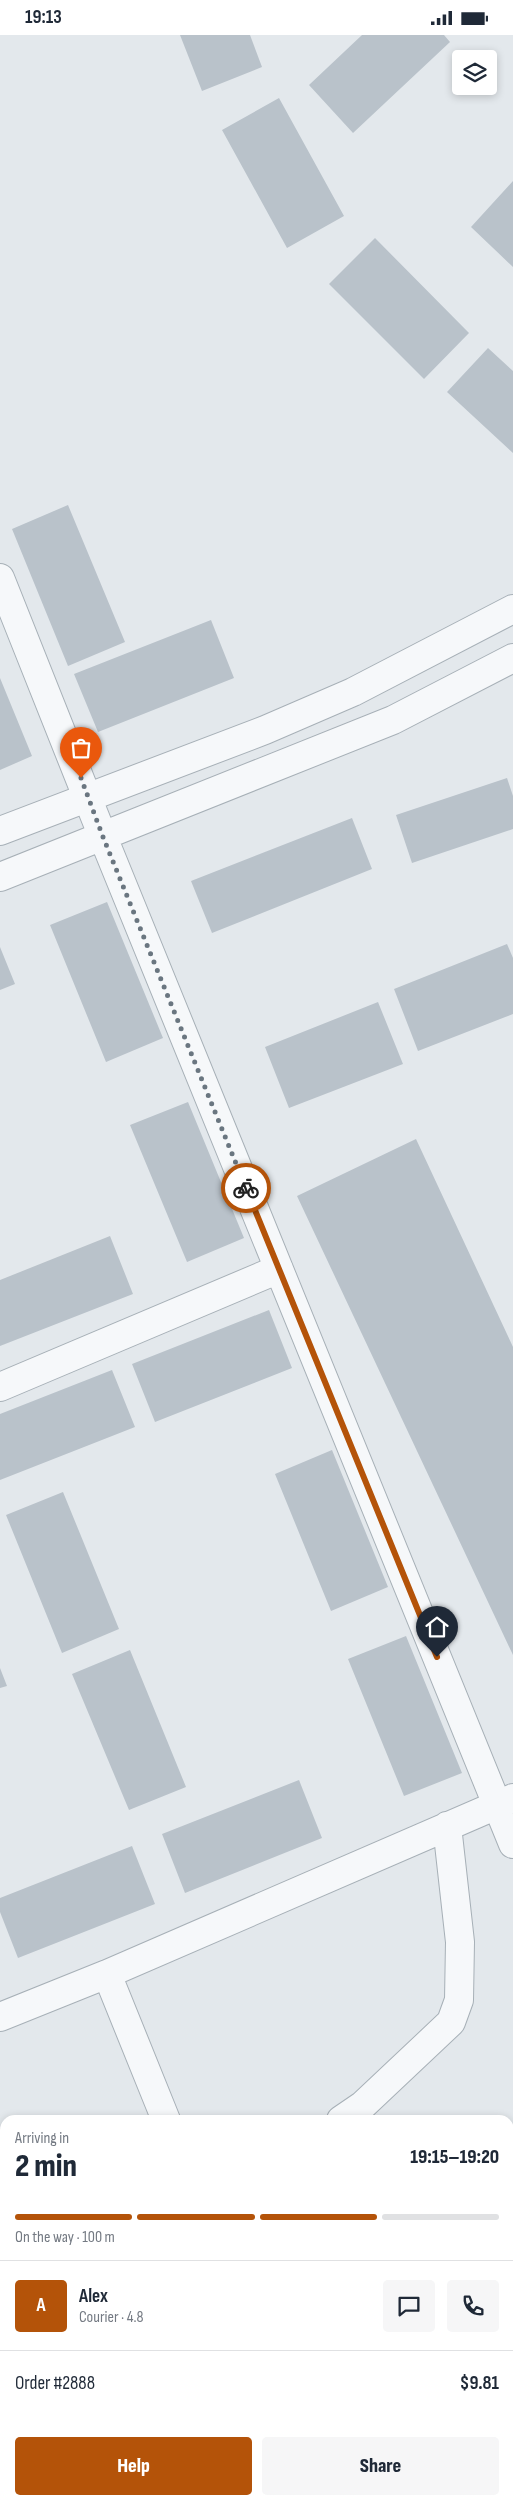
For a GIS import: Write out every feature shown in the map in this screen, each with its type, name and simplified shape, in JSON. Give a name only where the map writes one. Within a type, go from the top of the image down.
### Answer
[{"type":"street","points":[[0,578],[279,1269],[505,1801],[513,1844]]},
{"type":"street","points":[[0,831],[88,796],[265,731],[344,696],[513,609]]},
{"type":"street","points":[[0,877],[394,720],[513,658]]},
{"type":"street","points":[[0,1387],[279,1269]]},
{"type":"street","points":[[0,2017],[107,1974],[505,1801]]},
{"type":"street","points":[[348,2115],[363,2105],[451,2022],[457,2008],[459,2000],[460,1942],[448,1826]]},
{"type":"street","points":[[107,1974],[164,2115]]},
{"type":"building","points":[[180,35],[250,35],[262,67],[202,91]]},
{"type":"building","points":[[362,35],[444,35],[450,42],[353,133],[309,85]]},
{"type":"building","points":[[279,98],[344,216],[287,248],[222,130]]},
{"type":"building","points":[[513,181],[513,267],[471,227]]},
{"type":"building","points":[[375,238],[469,333],[424,379],[329,284]]},
{"type":"building","points":[[488,348],[513,371],[513,453],[447,392]]},
{"type":"building","points":[[68,505],[125,642],[68,666],[12,529]]},
{"type":"building","points":[[211,620],[234,678],[98,732],[74,674]]},
{"type":"building","points":[[0,678],[32,756],[0,770]]},
{"type":"building","points":[[507,778],[513,796],[513,829],[412,863],[396,815]]},
{"type":"building","points":[[352,818],[372,869],[212,933],[191,881]]},
{"type":"building","points":[[107,902],[163,1038],[106,1062],[50,925]]},
{"type":"building","points":[[507,944],[513,958],[513,1014],[418,1051],[394,989]]},
{"type":"building","points":[[0,947],[15,984],[0,990]]},
{"type":"building","points":[[378,1002],[403,1064],[289,1108],[265,1047]]},
{"type":"building","points":[[188,1102],[244,1238],[187,1262],[130,1125]]},
{"type":"building","points":[[416,1139],[513,1347],[513,1655],[297,1196]]},
{"type":"building","points":[[110,1236],[133,1294],[0,1346],[0,1280]]},
{"type":"building","points":[[269,1310],[292,1368],[155,1422],[132,1364]]},
{"type":"building","points":[[112,1370],[135,1427],[0,1480],[0,1414]]},
{"type":"building","points":[[332,1450],[388,1587],[331,1611],[275,1474]]},
{"type":"building","points":[[63,1492],[119,1629],[62,1653],[6,1515]]},
{"type":"building","points":[[406,1636],[462,1773],[404,1796],[348,1659]]},
{"type":"building","points":[[130,1650],[186,1787],[129,1810],[72,1674]]},
{"type":"building","points":[[0,1668],[7,1686],[0,1688]]},
{"type":"building","points":[[299,1780],[322,1838],[185,1893],[162,1834]]},
{"type":"building","points":[[132,1846],[155,1904],[18,1958],[0,1912],[0,1898]]},
{"type":"way so far","points":[[81,778],[103,837],[246,1188]]},
{"type":"route","points":[[246,1188],[437,1657]]}]
